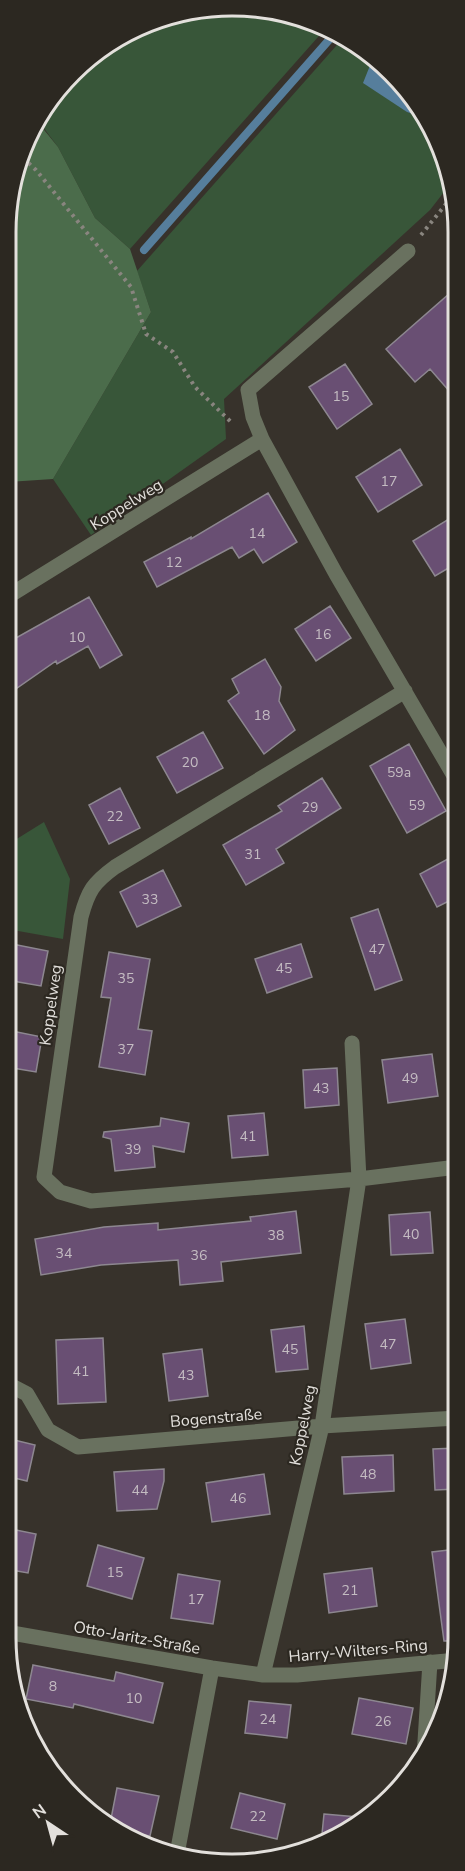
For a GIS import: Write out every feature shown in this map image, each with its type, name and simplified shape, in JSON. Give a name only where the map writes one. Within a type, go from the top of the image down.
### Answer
[{"type":"street","points":[[408,251],[248,390],[253,417],[262,439],[336,574],[448,765]]},
{"type":"street","name":"Koppelweg","points":[[16,592],[262,439]]},
{"type":"street","name":"Koppelweg","points":[[405,691],[115,867],[101,877],[87,894],[81,917],[44,1177],[60,1192],[91,1201],[359,1179],[448,1168]]},
{"type":"street","name":"Koppelweg","points":[[263,1675],[322,1426],[359,1179],[352,1043]]},
{"type":"street","name":"Bogenstraße","points":[[16,1388],[27,1394],[48,1431],[78,1447],[322,1426],[448,1419]]},
{"type":"street","name":"Otto-Jaritz-Straße","points":[[16,1634],[263,1675]]},
{"type":"street","name":"Harry-Wilters-Ring","points":[[263,1675],[297,1675],[447,1661]]},
{"type":"street","points":[[425,1735],[430,1662]]},
{"type":"street","points":[[178,1847],[212,1668]]},
{"type":"path","points":[[28,163],[44,179],[131,287],[146,334],[173,352],[195,387],[231,423],[253,417]]},
{"type":"path","points":[[408,251],[447,203]]},
{"type":"green space","points":[[232,16],[275,21],[320,35],[130,249],[95,218],[58,147],[43,128],[61,101],[101,61],[125,45],[150,33],[204,18]]},
{"type":"green space","points":[[338,44],[373,69],[407,112],[413,114],[432,150],[444,192],[430,210],[224,399],[226,439],[91,535],[53,479],[151,312],[137,271]]},
{"type":"green space","points":[[43,128],[58,147],[95,218],[130,249],[151,312],[53,479],[16,481],[18,204],[28,163]]},
{"type":"green space","points":[[44,822],[70,879],[63,939],[16,931],[16,839]]},
{"type":"water","points":[[370,66],[395,90],[413,114],[407,112],[363,83]]},
{"type":"building","points":[[448,295],[448,390],[430,369],[415,382],[386,349]]},
{"type":"building","points":[[345,364],[372,404],[337,429],[309,387]]},
{"type":"building","points":[[400,449],[422,485],[378,512],[356,477]]},
{"type":"building","points":[[268,493],[297,542],[263,563],[254,549],[239,558],[232,547],[157,587],[144,562],[191,537],[191,539]]},
{"type":"building","points":[[448,520],[448,568],[435,576],[413,541]]},
{"type":"building","points":[[89,597],[122,655],[100,668],[88,646],[57,664],[56,661],[16,689],[16,638]]},
{"type":"building","points":[[330,606],[351,638],[316,661],[295,629]]},
{"type":"building","points":[[265,659],[281,687],[279,701],[295,730],[264,754],[228,701],[239,693],[232,679]]},
{"type":"building","points":[[203,732],[223,768],[177,793],[157,757]]},
{"type":"building","points":[[409,744],[446,811],[407,833],[370,766]]},
{"type":"building","points":[[322,778],[341,808],[276,849],[284,863],[246,885],[223,845],[282,811],[278,806]]},
{"type":"building","points":[[120,788],[140,828],[109,844],[89,805]]},
{"type":"building","points":[[448,859],[448,902],[437,907],[420,874]]},
{"type":"building","points":[[163,870],[181,906],[137,927],[120,892]]},
{"type":"building","points":[[378,909],[402,980],[375,990],[351,918]]},
{"type":"building","points":[[301,944],[312,977],[267,993],[255,959]]},
{"type":"building","points":[[16,945],[48,951],[41,986],[16,982]]},
{"type":"building","points":[[109,952],[150,959],[138,1029],[152,1031],[145,1075],[99,1067],[111,998],[101,997]]},
{"type":"building","points":[[16,1032],[42,1037],[36,1072],[16,1069]]},
{"type":"building","points":[[432,1054],[438,1096],[388,1103],[382,1060]]},
{"type":"building","points":[[337,1068],[339,1105],[305,1108],[303,1070]]},
{"type":"building","points":[[264,1113],[268,1155],[232,1158],[228,1116]]},
{"type":"building","points":[[161,1118],[189,1123],[184,1152],[153,1146],[155,1167],[115,1171],[111,1139],[103,1137],[104,1132],[160,1126]]},
{"type":"building","points":[[296,1211],[301,1253],[221,1262],[223,1281],[180,1285],[178,1260],[101,1265],[41,1275],[35,1239],[104,1227],[158,1223],[158,1230],[251,1221],[250,1217]]},
{"type":"building","points":[[430,1212],[433,1253],[391,1255],[389,1215]]},
{"type":"building","points":[[405,1319],[411,1363],[371,1369],[365,1324]]},
{"type":"building","points":[[304,1326],[308,1369],[276,1372],[271,1330]]},
{"type":"building","points":[[103,1338],[106,1402],[58,1404],[56,1340]]},
{"type":"building","points":[[202,1349],[208,1396],[169,1401],[163,1354]]},
{"type":"building","points":[[16,1440],[35,1445],[27,1481],[16,1478]]},
{"type":"building","points":[[448,1448],[448,1489],[435,1490],[433,1449]]},
{"type":"building","points":[[393,1455],[394,1491],[344,1494],[342,1457]]},
{"type":"building","points":[[164,1469],[164,1481],[157,1509],[117,1511],[114,1472]]},
{"type":"building","points":[[264,1474],[270,1514],[212,1522],[206,1483]]},
{"type":"building","points":[[16,1530],[36,1534],[28,1573],[16,1571]]},
{"type":"building","points":[[98,1545],[144,1558],[132,1599],[87,1586]]},
{"type":"building","points":[[448,1550],[448,1641],[444,1641],[432,1552]]},
{"type":"building","points":[[372,1568],[377,1606],[329,1613],[324,1574]]},
{"type":"building","points":[[178,1574],[220,1581],[213,1624],[171,1618]]},
{"type":"building","points":[[33,1665],[114,1681],[116,1672],[163,1683],[153,1723],[74,1704],[73,1708],[26,1699]]},
{"type":"building","points":[[359,1698],[413,1708],[406,1744],[352,1734]]},
{"type":"building","points":[[249,1701],[291,1705],[287,1738],[245,1733]]},
{"type":"building","points":[[117,1788],[159,1796],[150,1836],[124,1826],[111,1817]]},
{"type":"building","points":[[240,1793],[285,1804],[277,1839],[231,1828]]},
{"type":"building","points":[[324,1814],[355,1817],[340,1826],[322,1835]]},
{"type":"waterway","points":[[144,250],[329,40]]}]
